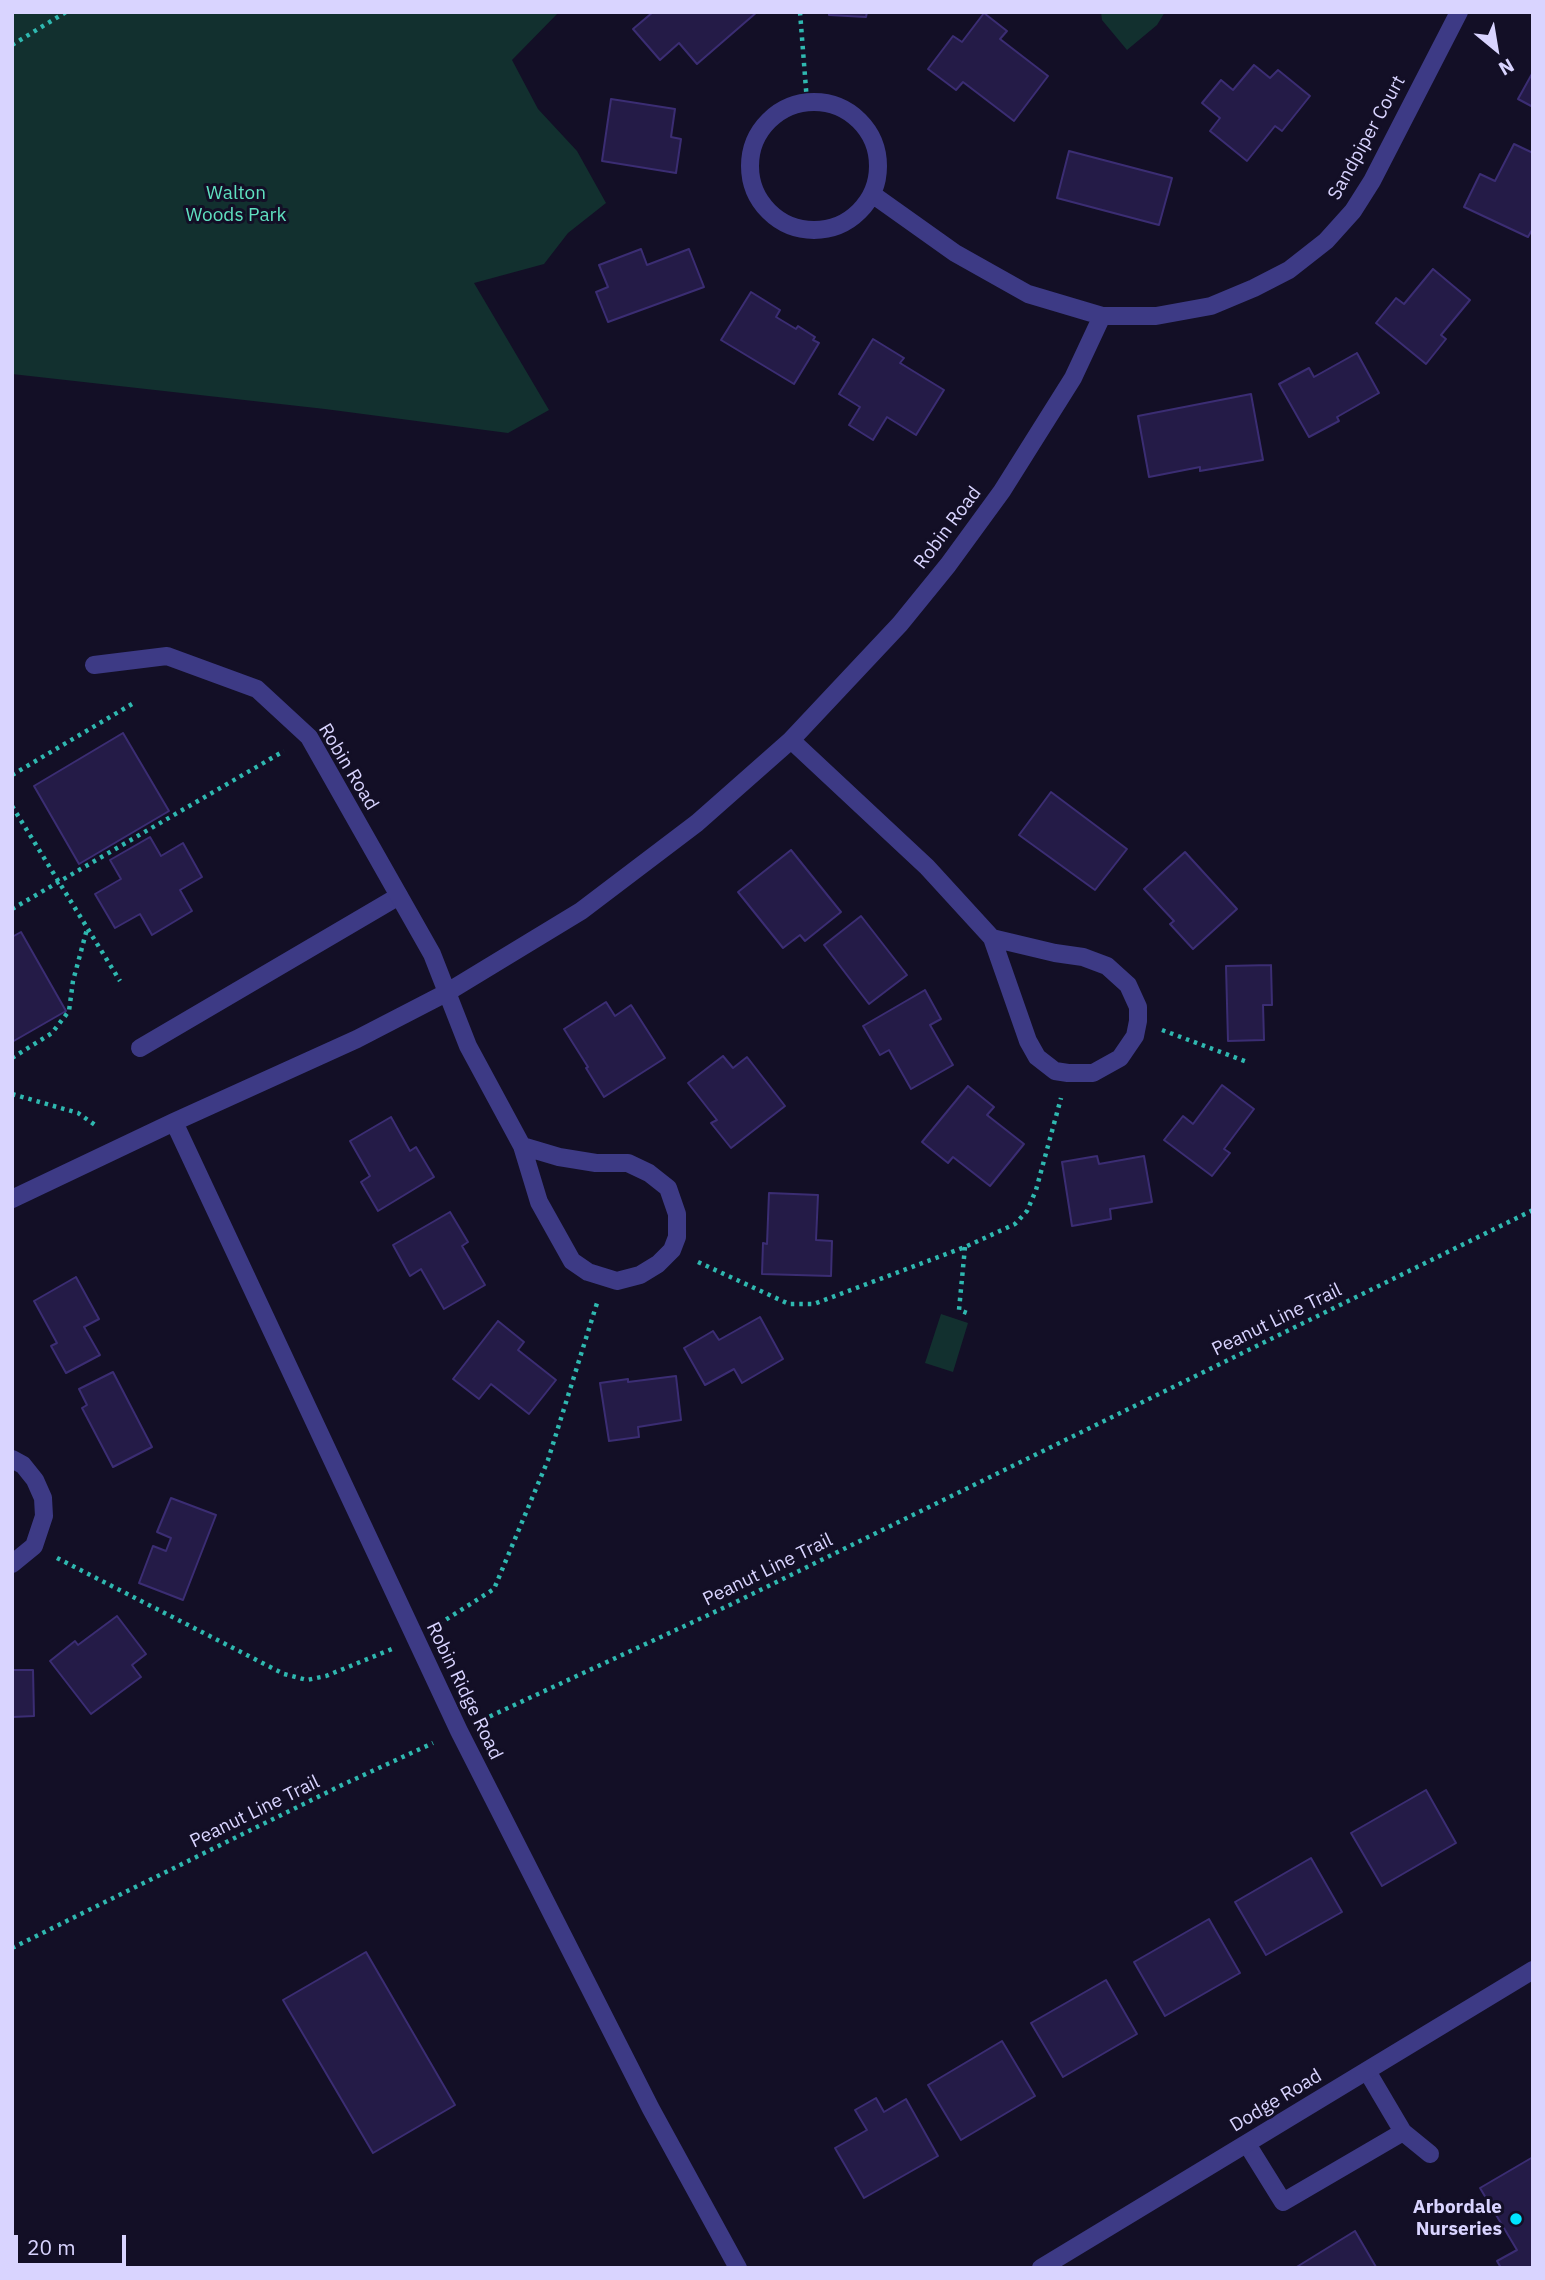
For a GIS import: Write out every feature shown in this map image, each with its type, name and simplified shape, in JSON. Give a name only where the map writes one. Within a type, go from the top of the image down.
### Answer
[{"type":"street","name":"Sandpiper Court","points":[[872,194],[954,253],[1028,294],[1102,316],[1156,316],[1211,306],[1289,270],[1326,241],[1353,211],[1372,181],[1458,12]]},
{"type":"street","points":[[807,102],[829,102],[847,109],[862,122],[872,138],[878,156],[878,176],[872,194],[859,212],[841,225],[819,230],[797,228],[777,219],[761,203],[752,183],[750,161],[755,139],[767,121],[785,107],[807,102]]},
{"type":"street","name":"Robin Road","points":[[12,1199],[357,1039],[446,993],[580,911],[697,823],[791,740],[900,624],[948,565],[1002,491],[1073,378],[1102,316]]},
{"type":"street","name":"Robin Road","points":[[94,665],[167,656],[257,689],[309,737],[432,954],[468,1046],[522,1146],[539,1202],[572,1261],[588,1272],[617,1281],[640,1275],[658,1264],[672,1250]]},
{"type":"street","points":[[791,740],[927,867],[992,938],[1028,1041],[1037,1057],[1055,1071],[1068,1073],[1093,1073],[1120,1058],[1135,1036],[1138,1021],[1138,1007],[1128,985],[1107,966],[1083,957],[992,938]]},
{"type":"street","points":[[140,1048],[399,896]]},
{"type":"street","name":"Robin Ridge Road","points":[[174,1122],[458,1731],[651,2109],[738,2268]]},
{"type":"street","points":[[522,1146],[559,1157],[596,1163],[628,1163],[649,1172],[667,1188],[677,1214],[677,1237],[672,1250]]},
{"type":"street","points":[[12,1459],[23,1465],[35,1480],[43,1498],[44,1517],[34,1546],[12,1564]]},
{"type":"street","name":"Dodge Road","points":[[1041,2268],[1533,1970]]},
{"type":"street","points":[[1367,2071],[1403,2132],[1430,2154]]},
{"type":"street","points":[[1247,2144],[1283,2202],[1403,2132]]},
{"type":"path","points":[[12,44],[66,12]]},
{"type":"path","points":[[800,12],[807,102]]},
{"type":"path","points":[[12,775],[132,704]]},
{"type":"path","points":[[12,909],[309,737]]},
{"type":"path","points":[[12,806],[120,981]]},
{"type":"path","points":[[12,1058],[52,1033],[69,1011],[73,981],[87,929]]},
{"type":"path","points":[[1138,1021],[1247,1062]]},
{"type":"path","points":[[672,1250],[789,1304],[814,1304],[965,1247],[1015,1224],[1027,1211],[1036,1190],[1068,1073]]},
{"type":"path","points":[[12,1094],[78,1112],[123,1146]]},
{"type":"path","name":"Peanut Line Trail","points":[[12,1948],[341,1785],[734,1604],[1533,1210]]},
{"type":"path","points":[[965,1247],[959,1310],[970,1314]]},
{"type":"green space","name":"Walton Woods Park","points":[[12,12],[559,12],[512,60],[538,109],[577,151],[606,203],[568,233],[544,264],[474,283],[549,410],[508,433],[325,409],[12,374]]},
{"type":"green space","points":[[1101,12],[1165,12],[1157,25],[1127,50],[1102,20]]},
{"type":"green space","points":[[941,1314],[968,1323],[953,1372],[925,1363]]},
{"type":"building","points":[[653,12],[757,12],[697,64],[679,43],[660,60],[633,29]]},
{"type":"building","points":[[829,12],[867,12],[866,17],[829,15]]},
{"type":"building","points":[[984,13],[1007,31],[1000,39],[1048,76],[1014,121],[963,82],[956,90],[928,69],[953,36],[962,42]]},
{"type":"building","points":[[1254,65],[1270,78],[1278,70],[1310,96],[1282,131],[1275,126],[1247,161],[1210,131],[1220,118],[1202,103],[1221,80],[1233,90]]},
{"type":"building","points":[[1533,72],[1533,107],[1518,99]]},
{"type":"building","points":[[611,99],[675,109],[671,137],[681,139],[676,173],[602,161]]},
{"type":"building","points":[[1514,144],[1533,153],[1533,228],[1528,237],[1464,207],[1480,174],[1495,181]]},
{"type":"building","points":[[1069,151],[1172,178],[1159,225],[1057,198]]},
{"type":"building","points":[[641,249],[647,265],[689,249],[704,287],[608,322],[596,292],[608,287],[599,265]]},
{"type":"building","points":[[1433,269],[1470,300],[1441,335],[1446,339],[1426,364],[1376,323],[1396,298],[1404,304]]},
{"type":"building","points":[[751,292],[780,310],[776,317],[796,329],[798,326],[815,337],[813,340],[819,343],[794,384],[721,340]]},
{"type":"building","points":[[873,339],[904,358],[900,363],[944,390],[916,435],[887,417],[873,440],[849,425],[860,407],[839,394]]},
{"type":"building","points":[[1357,353],[1379,393],[1337,417],[1339,421],[1309,437],[1279,384],[1309,368],[1314,377]]},
{"type":"building","points":[[1251,394],[1263,460],[1200,471],[1200,467],[1149,477],[1138,416]]},
{"type":"building","points":[[123,733],[169,811],[79,864],[34,786]]},
{"type":"building","points":[[1051,792],[1127,849],[1095,890],[1019,835]]},
{"type":"building","points":[[150,837],[161,856],[183,843],[202,877],[180,890],[192,911],[152,935],[140,914],[115,928],[95,894],[121,879],[110,860]]},
{"type":"building","points":[[791,850],[841,912],[805,941],[800,935],[783,948],[738,892]]},
{"type":"building","points":[[1185,852],[1237,909],[1193,949],[1170,924],[1174,921],[1144,889]]},
{"type":"building","points":[[861,916],[907,975],[869,1004],[824,945]]},
{"type":"building","points":[[21,932],[66,1011],[12,1042],[12,937]]},
{"type":"building","points":[[1271,965],[1272,1005],[1263,1005],[1264,1040],[1228,1041],[1226,966]]},
{"type":"building","points":[[925,990],[941,1019],[930,1025],[953,1065],[911,1089],[889,1050],[880,1055],[863,1026]]},
{"type":"building","points":[[606,1002],[615,1016],[631,1005],[665,1058],[604,1097],[564,1029]]},
{"type":"building","points":[[723,1056],[733,1068],[747,1057],[785,1106],[731,1148],[711,1123],[717,1120],[688,1083]]},
{"type":"building","points":[[1222,1085],[1254,1109],[1224,1149],[1230,1153],[1212,1176],[1164,1140],[1183,1116],[1193,1124]]},
{"type":"building","points":[[968,1086],[994,1107],[987,1115],[1024,1144],[990,1186],[953,1157],[948,1163],[922,1142]]},
{"type":"building","points":[[391,1117],[410,1151],[416,1147],[434,1177],[378,1211],[361,1182],[370,1176],[350,1141]]},
{"type":"building","points":[[1097,1156],[1099,1164],[1144,1156],[1152,1202],[1110,1209],[1111,1219],[1072,1226],[1062,1162]]},
{"type":"building","points":[[769,1193],[818,1195],[816,1240],[832,1241],[831,1276],[762,1274],[763,1243],[767,1244]]},
{"type":"building","points":[[450,1212],[468,1242],[462,1246],[485,1285],[444,1309],[421,1269],[410,1276],[393,1245]]},
{"type":"building","points":[[76,1277],[99,1319],[84,1327],[100,1355],[66,1373],[51,1346],[57,1343],[34,1301]]},
{"type":"building","points":[[760,1317],[783,1359],[742,1383],[734,1369],[705,1385],[684,1348],[713,1331],[719,1340]]},
{"type":"building","points":[[498,1321],[524,1342],[518,1350],[556,1380],[529,1414],[491,1384],[479,1399],[453,1379]]},
{"type":"building","points":[[113,1372],[152,1447],[113,1467],[82,1408],[87,1405],[79,1389]]},
{"type":"building","points":[[676,1376],[681,1420],[638,1427],[639,1437],[609,1441],[600,1383]]},
{"type":"building","points":[[171,1498],[216,1515],[183,1600],[139,1583],[153,1546],[166,1551],[171,1538],[157,1532]]},
{"type":"building","points":[[117,1616],[146,1654],[132,1665],[141,1677],[91,1714],[50,1661],[75,1641],[78,1645]]},
{"type":"building","points":[[12,1670],[33,1670],[34,1716],[12,1717]]},
{"type":"building","points":[[1426,1790],[1456,1843],[1382,1886],[1351,1833]]},
{"type":"building","points":[[1311,1858],[1342,1912],[1266,1955],[1235,1902]]},
{"type":"building","points":[[1209,1919],[1240,1973],[1165,2016],[1134,1962]]},
{"type":"building","points":[[366,1952],[455,2105],[373,2153],[283,2000]]},
{"type":"building","points":[[1106,1980],[1137,2034],[1063,2077],[1031,2023]]},
{"type":"building","points":[[1002,2041],[1035,2096],[961,2140],[928,2085]]},
{"type":"building","points":[[876,2098],[884,2112],[906,2099],[938,2156],[864,2198],[835,2148],[867,2130],[855,2110]]},
{"type":"building","name":"Arbordale Nurseries","points":[[1533,2157],[1533,2268],[1501,2268],[1497,2261],[1517,2250],[1480,2188]]},
{"type":"building","points":[[1355,2231],[1376,2267],[1295,2268]]},
{"type":"place","name":"Arbordale Nurseries","points":[[1516,2219]]}]
